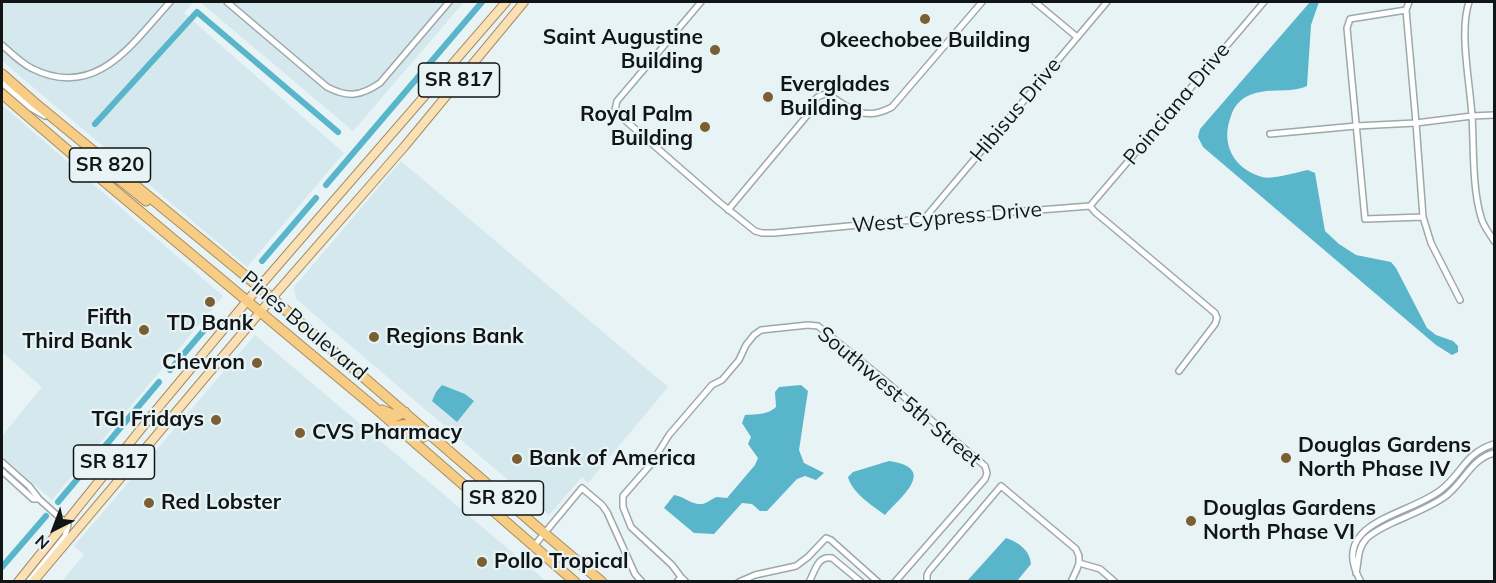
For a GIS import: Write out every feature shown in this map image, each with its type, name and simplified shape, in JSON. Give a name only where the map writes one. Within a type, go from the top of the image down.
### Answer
[{"type":"highway","name":"Pines Boulevard","points":[[2,74],[272,298],[602,582]]},
{"type":"highway","name":"Pines Boulevard","points":[[2,94],[99,178],[374,407],[575,582]]},
{"type":"highway","points":[[46,132],[61,139],[100,170],[105,170],[111,165]]},
{"type":"highway","points":[[99,178],[112,176],[146,202],[164,209]]},
{"type":"highway","points":[[374,407],[397,416],[405,412]]},
{"type":"highway","points":[[397,427],[406,424],[451,461],[463,462]]},
{"type":"main road","name":"SR 817","points":[[18,582],[247,301],[506,2]]},
{"type":"main road","name":"SR 817","points":[[33,582],[260,311],[404,147],[524,2]]},
{"type":"street","points":[[2,45],[20,62],[48,75],[68,78],[87,75],[110,64],[126,50],[170,2]]},
{"type":"street","points":[[227,2],[327,87],[336,92],[352,95],[368,91],[380,83],[449,2]]},
{"type":"street","name":"West Cypress Drive","points":[[701,2],[617,101],[615,110],[755,231],[774,234],[1090,206]]},
{"type":"street","points":[[728,210],[810,112],[817,97],[828,93],[851,110],[870,114],[892,107],[982,2]]},
{"type":"street","points":[[1035,2],[1077,37]]},
{"type":"street","name":"Hibisus Drive","points":[[924,219],[1107,2]]},
{"type":"street","name":"Poinciana Drive","points":[[1090,206],[1264,2]]},
{"type":"street","points":[[1409,2],[1406,10],[1423,217],[1431,243],[1460,300]]},
{"type":"street","points":[[1469,2],[1464,31],[1477,199],[1481,220],[1494,241]]},
{"type":"street","points":[[1406,10],[1350,19],[1347,28],[1365,219],[1423,217]]},
{"type":"street","points":[[2,83],[31,108],[60,124]]},
{"type":"street","points":[[1270,134],[1494,115]]},
{"type":"street","points":[[1090,206],[1215,313],[1217,318],[1215,324],[1179,371]]},
{"type":"street","name":"Southwest 5th Street","points":[[681,580],[672,565],[631,527],[623,507],[623,496],[651,464],[669,435],[712,385],[722,381],[739,360],[754,335],[761,330],[808,325],[818,326],[985,466],[987,473],[985,479],[895,582]]},
{"type":"street","points":[[1360,582],[1356,573],[1360,534],[1376,522],[1430,497],[1446,486],[1466,461],[1479,451],[1494,444]]},
{"type":"street","points":[[1479,451],[1483,457]]},
{"type":"street","points":[[1357,546],[1379,529],[1433,504],[1452,491],[1472,466],[1483,457],[1494,453]]},
{"type":"street","points":[[2,462],[68,525],[65,536],[28,582]]},
{"type":"street","points":[[2,471],[33,499],[39,499]]},
{"type":"street","points":[[927,582],[929,571],[1001,486],[1076,549],[1079,563],[1071,582]]},
{"type":"street","points":[[533,546],[582,488],[607,512],[635,573],[642,582]]},
{"type":"street","points":[[1430,497],[1433,504]]},
{"type":"street","points":[[739,582],[755,575],[796,566],[826,538],[878,582]]},
{"type":"street","points":[[809,582],[819,562],[825,557],[861,582]]},
{"type":"street","points":[[1079,563],[1100,569],[1115,582]]},
{"type":"shaded area","points":[[2,2],[193,2],[184,13],[344,153],[247,267],[2,61]]},
{"type":"shaded area","points":[[200,2],[464,2],[353,131]]},
{"type":"shaded area","points":[[2,105],[223,296],[52,500],[2,456],[2,436],[42,387],[2,352],[2,180],[4,177],[2,175]]},
{"type":"shaded area","points":[[401,161],[668,387],[588,483],[582,477],[549,515],[296,299],[294,287]]},
{"type":"shaded area","points":[[255,335],[546,581],[62,581],[84,555],[74,546]]},
{"type":"water","points":[[1310,2],[1319,2],[1311,25],[1307,86],[1299,89],[1252,94],[1237,104],[1228,126],[1227,136],[1232,154],[1244,168],[1266,178],[1308,170],[1315,173],[1325,231],[1356,255],[1391,262],[1427,328],[1436,335],[1453,341],[1458,346],[1458,352],[1452,355],[1436,345],[1203,147],[1198,137],[1200,129]]},
{"type":"water","points":[[442,385],[465,394],[474,401],[457,422],[432,401]]},
{"type":"water","points":[[801,385],[808,391],[799,450],[804,463],[824,473],[816,480],[805,476],[797,479],[767,511],[760,511],[752,504],[742,503],[714,534],[694,533],[664,508],[674,495],[698,504],[706,503],[717,497],[727,498],[755,465],[758,458],[748,444],[751,437],[742,423],[745,415],[773,410],[776,407],[775,392],[779,387]]},
{"type":"water","points":[[889,461],[904,465],[911,470],[914,476],[907,491],[885,515],[858,494],[848,477],[853,472]]},
{"type":"water","points":[[1006,538],[1023,548],[1030,559],[1031,564],[1017,581],[967,581]]},
{"type":"waterway","points":[[326,185],[482,2]]},
{"type":"waterway","points":[[95,124],[197,12],[338,132]]},
{"type":"waterway","points":[[262,261],[316,198]]},
{"type":"waterway","points":[[170,370],[211,322]]},
{"type":"waterway","points":[[58,502],[159,382]]},
{"type":"waterway","points":[[2,567],[46,516]]},
{"type":"place","name":"Okeechobee Building","points":[[925,19]]},
{"type":"place","name":"Saint Augustine Building","points":[[715,50]]},
{"type":"place","name":"Everglades Building","points":[[768,97]]},
{"type":"place","name":"Royal Palm Building","points":[[705,127]]},
{"type":"place","name":"TD Bank","points":[[210,302]]},
{"type":"place","name":"Fifth Third Bank","points":[[144,330]]},
{"type":"place","name":"Regions Bank","points":[[374,337]]},
{"type":"place","name":"Chevron","points":[[257,363]]},
{"type":"place","name":"TGI Fridays","points":[[216,420]]},
{"type":"place","name":"CVS Pharmacy","points":[[300,433]]},
{"type":"place","name":"Douglas Gardens North Phase IV","points":[[1286,458]]},
{"type":"place","name":"Bank of America","points":[[517,459]]},
{"type":"place","name":"Red Lobster","points":[[149,503]]},
{"type":"place","name":"Douglas Gardens North Phase VI","points":[[1191,521]]},
{"type":"place","name":"Pollo Tropical","points":[[482,562]]}]
